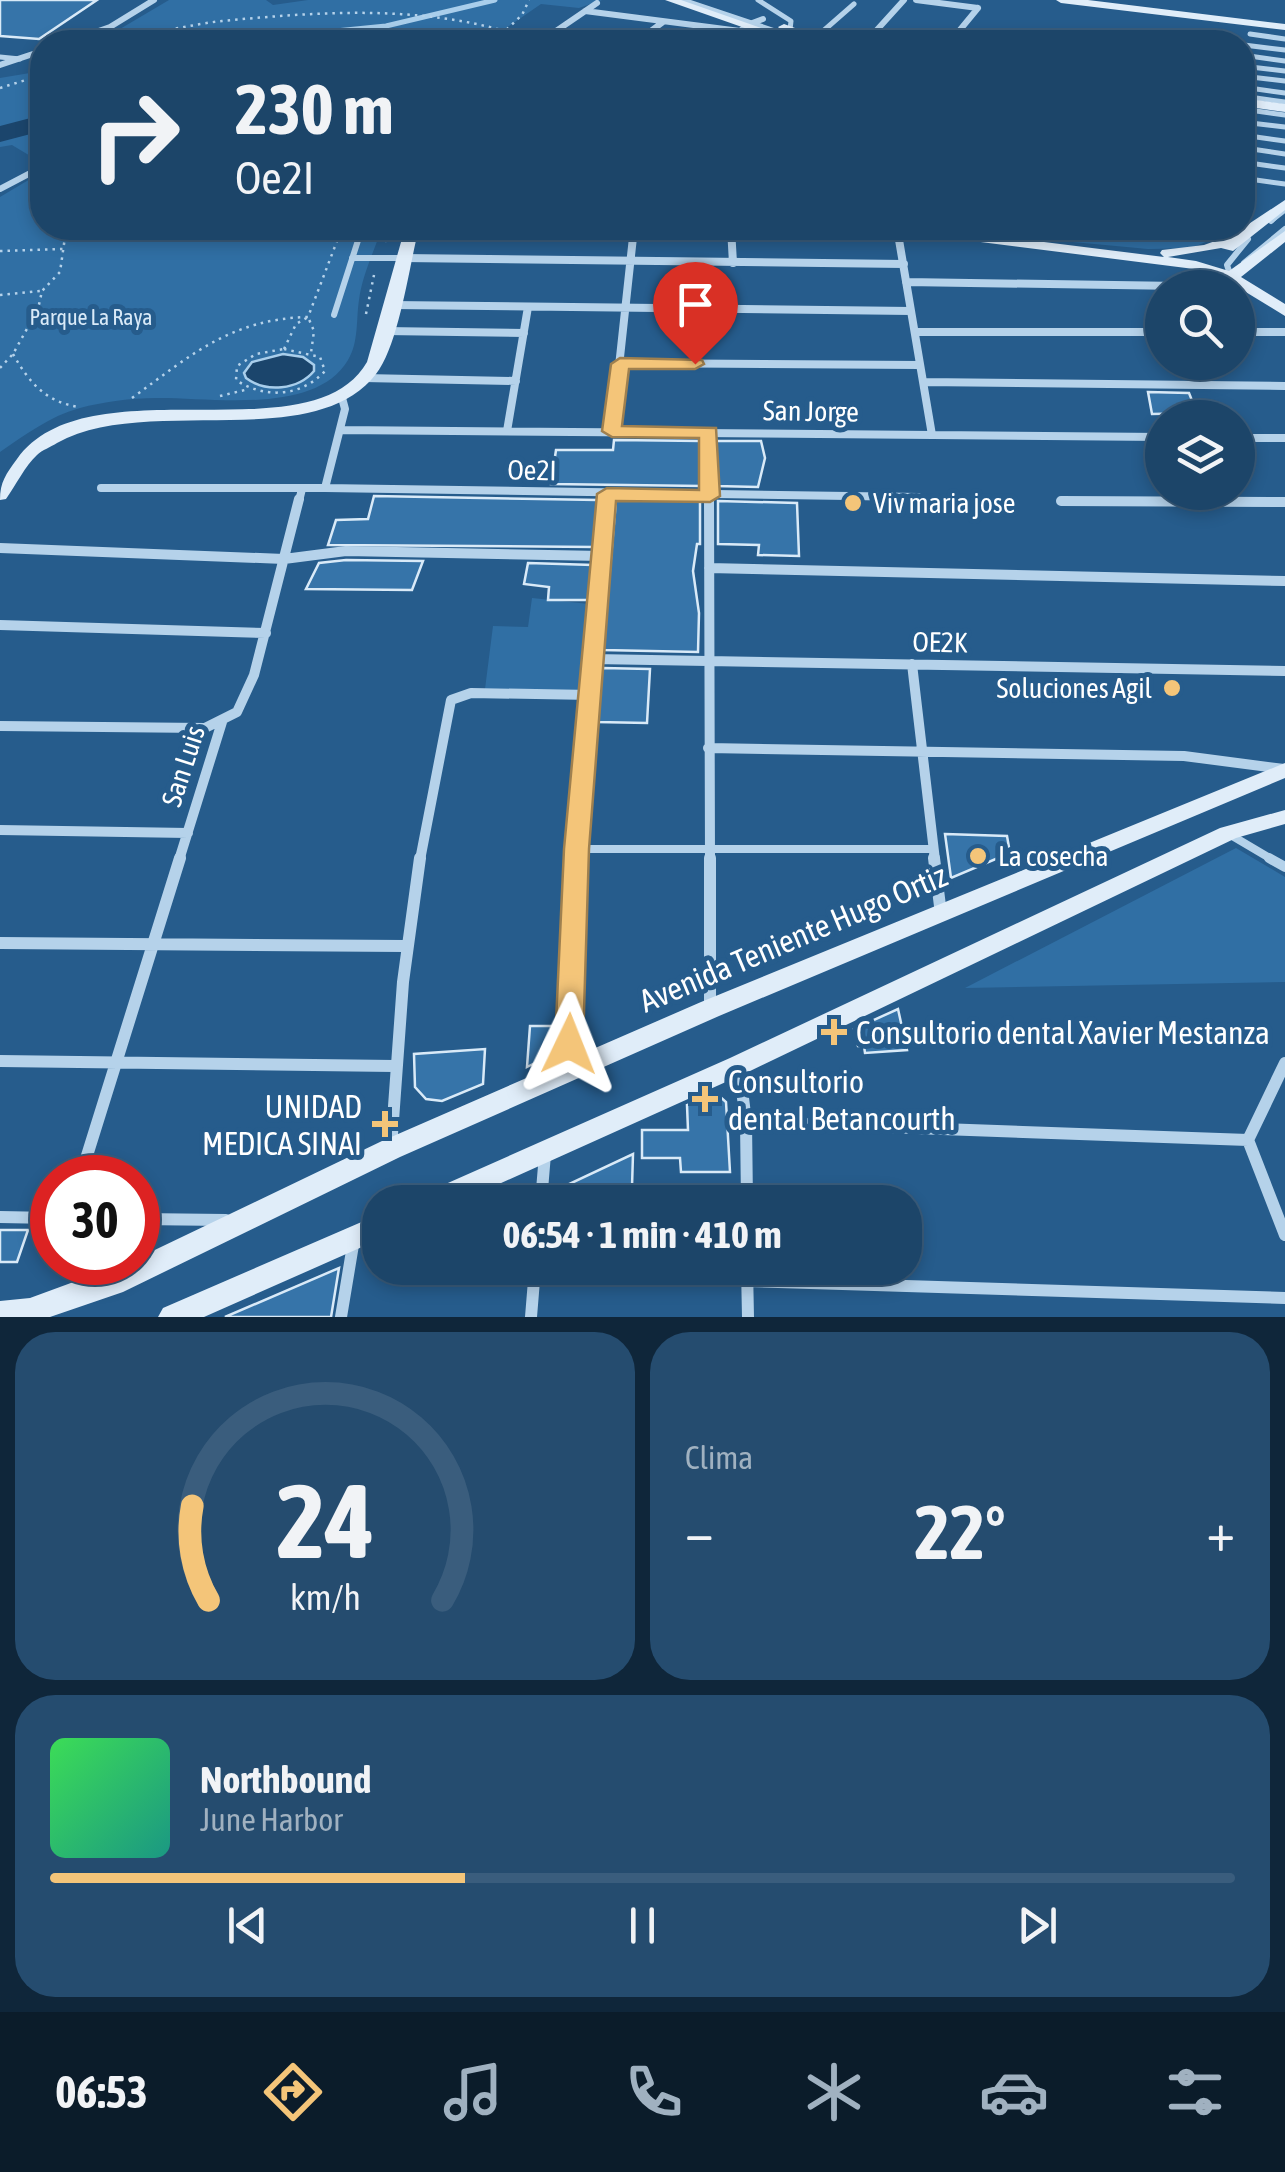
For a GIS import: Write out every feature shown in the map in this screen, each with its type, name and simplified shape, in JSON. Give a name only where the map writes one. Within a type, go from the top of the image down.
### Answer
[{"type":"street","points":[[101,30],[154,0]]},
{"type":"street","points":[[670,0],[769,30]]},
{"type":"street","points":[[708,0],[735,5],[753,23]]},
{"type":"street","points":[[877,30],[904,0]]},
{"type":"street","points":[[916,0],[978,8],[960,30]]},
{"type":"street","points":[[1062,0],[1253,29],[1285,27]]},
{"type":"street","points":[[556,30],[597,3]]},
{"type":"street","points":[[585,11],[664,22],[753,23]]},
{"type":"street","points":[[653,30],[664,22]]},
{"type":"street","points":[[744,30],[753,23]]},
{"type":"street","points":[[0,65],[30,55]]},
{"type":"street","points":[[1255,107],[1285,111]]},
{"type":"street","points":[[0,189],[30,173]]},
{"type":"street","points":[[1255,226],[1285,207]]},
{"type":"street","points":[[1239,270],[1285,232]]},
{"type":"street","points":[[0,495],[18,463],[63,433],[101,420],[139,414],[286,412],[341,394],[364,378],[374,364],[408,240]]},
{"type":"street","points":[[612,431],[633,240]]},
{"type":"street","points":[[731,240],[732,263]]},
{"type":"street","points":[[901,240],[932,436]]},
{"type":"street","points":[[1002,240],[1211,269],[1235,240]]},
{"type":"street","points":[[1105,252],[1184,252],[1229,240]]},
{"type":"street","points":[[403,258],[904,264]]},
{"type":"street","points":[[906,282],[1145,286]]},
{"type":"street","points":[[1255,293],[1285,311]]},
{"type":"street","points":[[390,305],[912,311]]},
{"type":"street","points":[[507,431],[528,306]]},
{"type":"street","points":[[384,331],[524,333]]},
{"type":"street","points":[[915,332],[1145,332]]},
{"type":"street","points":[[1255,332],[1285,332]]},
{"type":"street","points":[[620,364],[920,365]]},
{"type":"street","points":[[364,378],[516,381]]},
{"type":"street","points":[[923,382],[1285,386]]},
{"type":"street","points":[[101,488],[325,488],[345,409],[341,394]]},
{"type":"street","name":"San Jorge","points":[[340,430],[1145,437]]},
{"type":"street","points":[[709,432],[710,1009]]},
{"type":"street","points":[[1255,438],[1285,438]]},
{"type":"street","name":"San Luis","points":[[87,1155],[222,722],[244,701],[266,633],[302,488]]},
{"type":"street","name":"Oe2I","points":[[325,488],[918,498]]},
{"type":"street","points":[[567,1074],[576,849],[607,494]]},
{"type":"street","points":[[1061,501],[1285,502]]},
{"type":"street","points":[[0,548],[284,559],[346,551],[602,556]]},
{"type":"street","points":[[709,568],[1285,581]]},
{"type":"street","points":[[0,626],[266,633]]},
{"type":"street","name":"OE2K","points":[[594,659],[1285,671]]},
{"type":"street","points":[[912,664],[941,914]]},
{"type":"street","points":[[391,1149],[394,1066],[406,946],[447,708],[461,694],[592,695]]},
{"type":"street","points":[[0,726],[185,728],[222,722]]},
{"type":"street","points":[[708,748],[1184,756],[1285,770]]},
{"type":"street","name":"Avenida Teniente Hugo Ortiz","points":[[0,1314],[30,1311],[113,1283],[391,1149],[710,1009],[1285,770]]},
{"type":"street","points":[[470,1185],[739,1065],[1228,834],[1285,817]]},
{"type":"street","points":[[0,830],[188,833]]},
{"type":"street","points":[[0,942],[406,946]]},
{"type":"street","points":[[0,1062],[394,1066]]},
{"type":"street","points":[[1285,1063],[1248,1140],[1285,1236]]},
{"type":"street","points":[[739,1065],[746,1122],[747,1185]]},
{"type":"street","points":[[746,1122],[1248,1140]]},
{"type":"street","points":[[542,1185],[545,1152]]},
{"type":"street","points":[[0,1218],[30,1218]]},
{"type":"street","points":[[160,1218],[242,1220]]},
{"type":"street","points":[[173,1317],[362,1234]]},
{"type":"street","points":[[341,1317],[362,1248]]},
{"type":"street","points":[[922,1282],[1285,1298]]},
{"type":"street","points":[[531,1317],[534,1285]]},
{"type":"street","points":[[747,1285],[748,1317]]},
{"type":"lane","points":[[684,0],[776,30]]},
{"type":"lane","points":[[696,0],[776,30]]},
{"type":"lane","points":[[758,0],[786,16],[791,21],[789,30]]},
{"type":"lane","points":[[828,30],[854,4]]},
{"type":"lane","points":[[1253,29],[1285,38]]},
{"type":"lane","points":[[1255,50],[1285,50]]},
{"type":"lane","points":[[1255,53],[1285,61]]},
{"type":"lane","points":[[0,57],[20,59]]},
{"type":"lane","points":[[1255,68],[1285,71]]},
{"type":"lane","points":[[1255,78],[1285,81]]},
{"type":"lane","points":[[1255,89],[1285,93]]},
{"type":"lane","points":[[1255,124],[1285,127]]},
{"type":"lane","points":[[1255,137],[1285,141]]},
{"type":"lane","points":[[1255,150],[1285,154]]},
{"type":"lane","points":[[1255,164],[1285,168]]},
{"type":"lane","points":[[1255,180],[1285,184]]},
{"type":"lane","points":[[1255,233],[1285,207]]},
{"type":"lane","points":[[334,315],[358,240]]},
{"type":"lane","points":[[1228,270],[1227,266],[1247,240]]},
{"type":"lane","points":[[352,258],[403,258]]},
{"type":"lane","points":[[1228,834],[1285,867]]},
{"type":"lane","points":[[576,849],[933,848]]},
{"type":"path","points":[[507,30],[529,0]]},
{"type":"path","points":[[165,30],[254,17],[392,6]]},
{"type":"path","points":[[478,17],[501,30]]},
{"type":"path","points":[[110,27],[122,30]]},
{"type":"path","points":[[0,88],[30,79]]},
{"type":"path","points":[[0,368],[13,354],[38,309],[42,291],[60,272],[65,240]]},
{"type":"path","points":[[284,349],[296,324],[308,317],[337,240]]},
{"type":"path","points":[[365,326],[386,240]]},
{"type":"path","points":[[0,251],[63,249]]},
{"type":"path","points":[[0,294],[42,291]]},
{"type":"path","points":[[142,402],[126,402],[219,334],[285,316],[308,317]]},
{"type":"path","points":[[308,317],[314,330],[311,352]]},
{"type":"path","points":[[284,349],[311,352],[320,358],[325,371],[311,385],[298,390],[254,391],[236,380],[236,366],[244,360],[284,349]]},
{"type":"path","points":[[13,354],[28,383],[48,399],[81,408]]},
{"type":"path","points":[[77,414],[93,408]]},
{"type":"green space","points":[[169,0],[266,0],[273,5],[308,0],[602,0],[579,8],[541,4],[503,30],[118,30]]},
{"type":"green space","points":[[30,73],[30,156],[12,145],[0,147],[0,78]]},
{"type":"green space","name":"Parque La Raya","points":[[30,179],[30,240],[378,240],[363,282],[352,353],[332,378],[312,389],[260,400],[146,398],[107,402],[69,411],[0,452],[0,197]]},
{"type":"green space","points":[[1052,240],[1211,240],[1191,248],[1148,249]]},
{"type":"green space","points":[[532,598],[589,604],[580,690],[485,689],[493,626],[528,627]]},
{"type":"green space","points":[[1236,848],[1285,877],[1285,982],[965,988]]},
{"type":"shaded area","points":[[283,354],[303,357],[314,365],[314,371],[291,386],[282,387],[263,386],[246,378],[244,373],[252,362]]},
{"type":"building","points":[[0,0],[97,0],[52,30],[30,30],[30,38],[0,36]]},
{"type":"building","points":[[1148,392],[1189,393],[1192,400],[1149,400]]},
{"type":"building","points":[[614,440],[702,441],[702,486],[551,484],[556,450],[613,450]]},
{"type":"building","points":[[716,441],[761,441],[765,458],[758,487],[716,486]]},
{"type":"building","points":[[374,496],[598,500],[594,547],[328,545],[336,520],[368,519]]},
{"type":"building","points":[[616,500],[700,501],[700,544],[693,571],[699,613],[698,652],[603,650]]},
{"type":"building","points":[[718,501],[797,503],[799,556],[758,555],[759,545],[718,544]]},
{"type":"building","points":[[423,561],[412,590],[306,589],[319,563]]},
{"type":"building","points":[[528,563],[593,565],[590,600],[548,600],[549,587],[524,584]]},
{"type":"building","points":[[602,668],[650,669],[647,723],[597,722]]},
{"type":"building","points":[[945,834],[1007,836],[1010,853],[951,878]]},
{"type":"building","points":[[898,1009],[907,1050],[865,1053],[864,1046],[858,1046],[854,1029]]},
{"type":"building","points":[[530,1026],[559,1026],[557,1052],[527,1067]]},
{"type":"building","points":[[485,1049],[483,1084],[442,1101],[426,1099],[415,1087],[414,1054]]},
{"type":"building","points":[[717,1094],[726,1102],[730,1172],[681,1172],[680,1158],[642,1158],[642,1130],[688,1130],[687,1105]]},
{"type":"building","points":[[633,1154],[632,1185],[567,1185]]},
{"type":"building","points":[[0,1230],[28,1230],[17,1262],[0,1262]]},
{"type":"building","points":[[339,1268],[331,1317],[225,1317]]},
{"type":"waterway","points":[[346,30],[386,26],[495,0]]},
{"type":"waterway","points":[[0,134],[30,126]]},
{"type":"place","name":"Viv maria jose","points":[[853,503]]},
{"type":"place","name":"Soluciones Agil","points":[[1172,688]]},
{"type":"place","name":"La cosecha","points":[[978,856]]},
{"type":"place","name":"Consultorio dental Xavier Mestanza","points":[[834,1032]]},
{"type":"place","name":"Consultorio dental Betancourth","points":[[705,1099]]},
{"type":"place","name":"UNIDAD MEDICA SINAI","points":[[385,1124]]},
{"type":"route","points":[[569,1044],[576,849],[607,494],[710,496],[709,432],[612,431],[620,364],[695,364]]}]
